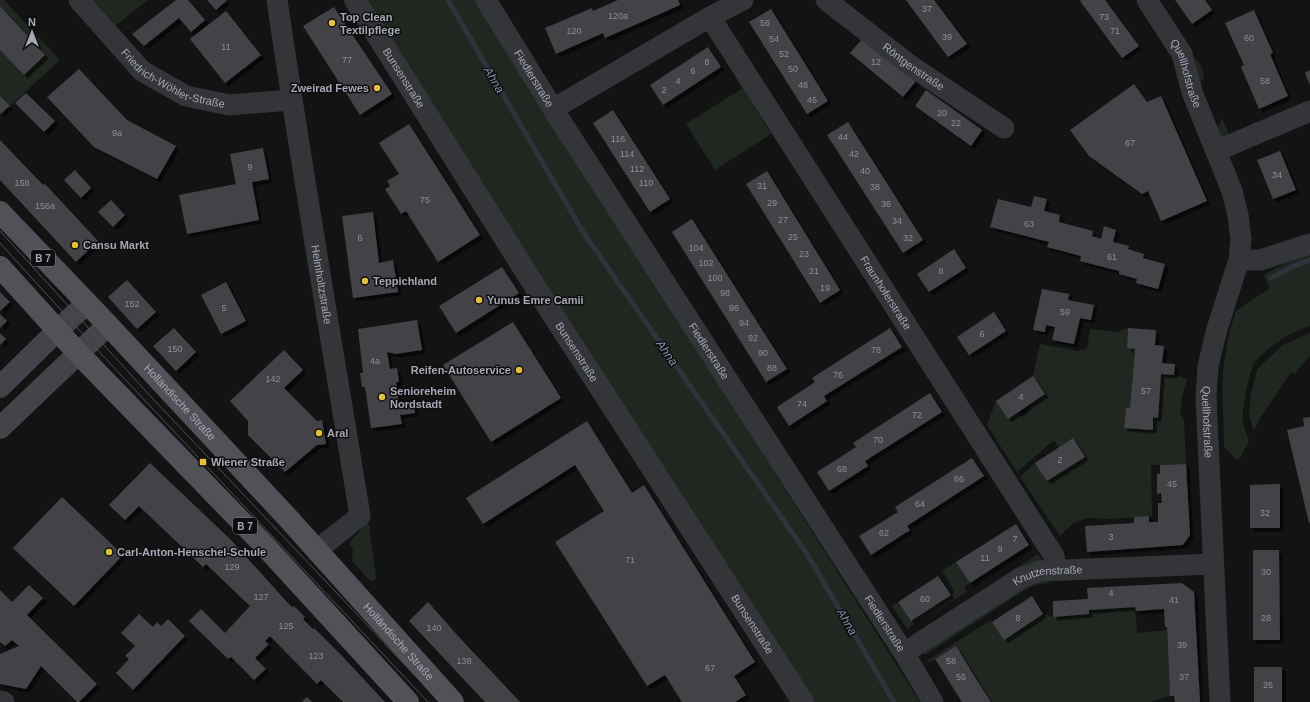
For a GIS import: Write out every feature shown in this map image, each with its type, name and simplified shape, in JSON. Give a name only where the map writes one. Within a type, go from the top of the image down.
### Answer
[{"type":"main road","name":"Holländische Straße","points":[[0,212],[108,325],[317,550],[453,702]]},
{"type":"main road","name":"B 7","points":[[0,267],[57,331],[264,545],[408,702]]},
{"type":"main road","points":[[0,387],[87,303]]},
{"type":"main road","points":[[0,428],[108,325]]},
{"type":"street","name":"Helmholtzstraße","points":[[277,0],[291,100],[360,516],[317,550]]},
{"type":"street","name":"Bunsenstraße","points":[[355,0],[546,304],[803,702]]},
{"type":"street","name":"Fiedlerstraße","points":[[486,0],[553,109],[904,653],[933,702]]},
{"type":"street","points":[[553,109],[710,17],[743,0]]},
{"type":"street","name":"Röntgenstraße","points":[[826,0],[911,66],[1004,128]]},
{"type":"street","name":"Quellhofstraße","points":[[1147,0],[1182,54],[1192,92],[1232,191],[1238,215],[1241,239],[1239,260],[1217,329],[1208,366],[1206,398],[1220,702]]},
{"type":"street","name":"Friedrich-Wöhler-Straße","points":[[85,7],[142,71],[186,96],[229,104],[291,100]]},
{"type":"street","name":"Fraunhoferstraße","points":[[710,17],[1054,556],[1056,569]]},
{"type":"street","points":[[1216,151],[1310,112]]},
{"type":"street","points":[[1239,260],[1260,260],[1310,244]]},
{"type":"street","name":"Knutzenstraße","points":[[904,653],[1021,578],[1040,571],[1056,569],[1213,564]]},
{"type":"street","points":[[0,701],[4,702]]},
{"type":"shaded area","points":[[0,0],[4,0],[60,60],[10,106],[0,96],[0,50],[24,75],[45,55],[0,6]]},
{"type":"shaded area","points":[[93,0],[148,0],[116,25]]},
{"type":"shaded area","points":[[361,0],[476,0],[920,702],[807,702]]},
{"type":"shaded area","points":[[1192,57],[1199,62],[1204,76],[1198,90]]},
{"type":"shaded area","points":[[743,88],[771,134],[715,170],[686,124]]},
{"type":"shaded area","points":[[1222,118],[1231,138],[1221,140],[1216,132]]},
{"type":"shaded area","points":[[1310,254],[1310,326],[1287,336],[1278,342],[1262,354],[1253,366],[1246,391],[1243,412],[1244,426],[1249,441],[1238,461],[1224,447],[1223,402],[1225,356],[1229,334],[1236,311],[1270,288],[1264,275],[1284,264]]},
{"type":"shaded area","points":[[1128,328],[1127,348],[1135,349],[1130,408],[1126,408],[1124,428],[1152,430],[1153,417],[1157,418],[1161,374],[1174,375],[1187,379],[1182,397],[1180,413],[1184,421],[1186,464],[1151,465],[1152,516],[1110,519],[1087,518],[1073,523],[1060,536],[1020,477],[1035,463],[1048,481],[1085,457],[1073,438],[1059,447],[1054,440],[1017,472],[987,425],[996,401],[1008,419],[1019,412],[1022,417],[1027,414],[1031,405],[1045,395],[1033,376],[1040,344],[1077,351],[1087,348],[1090,329],[1118,332]]},
{"type":"shaded area","points":[[1310,333],[1310,355],[1295,374],[1291,372],[1259,420],[1254,431],[1249,415],[1251,393],[1258,368],[1283,345]]},
{"type":"shaded area","points":[[366,523],[369,524],[376,578],[374,581],[370,581],[352,561],[353,549],[349,544]]},
{"type":"shaded area","points":[[1038,554],[1043,562],[914,638],[912,635]]},
{"type":"shaded area","points":[[956,562],[970,583],[964,587],[967,592],[907,629],[892,606],[898,602],[911,621],[951,595],[955,592],[942,571]]},
{"type":"shaded area","points":[[1049,579],[1049,583],[1035,585],[1025,590],[925,655],[922,651],[1023,587]]},
{"type":"shaded area","points":[[1135,607],[1137,633],[1167,630],[1170,696],[1150,702],[991,702],[956,646],[929,663],[928,660],[991,620],[1004,640],[1043,614],[1053,617],[1088,614],[1089,610]]},
{"type":"building","points":[[176,0],[188,0],[205,20],[191,32],[179,18],[144,46],[132,34]]},
{"type":"building","points":[[207,0],[227,0],[216,10]]},
{"type":"building","points":[[618,0],[678,0],[680,5],[605,38],[603,33],[556,54],[545,28],[592,8],[593,11]]},
{"type":"building","points":[[906,0],[934,0],[967,44],[948,57]]},
{"type":"building","points":[[1105,0],[1139,46],[1122,58],[1080,1]]},
{"type":"building","points":[[1175,0],[1205,0],[1212,10],[1192,24]]},
{"type":"building","points":[[0,6],[45,55],[24,75],[0,50]]},
{"type":"building","points":[[334,7],[392,94],[360,115],[303,26]]},
{"type":"building","points":[[771,9],[828,101],[807,114],[749,22]]},
{"type":"building","points":[[1254,10],[1273,53],[1270,54],[1288,96],[1259,109],[1241,67],[1244,65],[1225,23]]},
{"type":"building","points":[[226,11],[261,55],[225,83],[190,39]]},
{"type":"building","points":[[863,38],[916,81],[903,97],[850,53]]},
{"type":"building","points":[[708,47],[721,67],[663,105],[650,85]]},
{"type":"building","points":[[79,69],[127,120],[176,146],[157,179],[94,147],[47,97]]},
{"type":"building","points":[[1310,70],[1310,85],[1305,73]]},
{"type":"building","points":[[1134,84],[1147,102],[1161,96],[1207,201],[1161,221],[1148,191],[1142,194],[1089,156],[1070,130]]},
{"type":"building","points":[[926,90],[982,130],[971,146],[915,106]]},
{"type":"building","points":[[26,93],[55,121],[44,132],[15,103]]},
{"type":"building","points":[[0,96],[10,106],[0,114]]},
{"type":"building","points":[[613,110],[670,199],[650,212],[593,123]]},
{"type":"building","points":[[848,122],[923,240],[903,253],[827,135]]},
{"type":"building","points":[[409,124],[480,235],[438,262],[406,211],[401,214],[385,189],[390,186],[387,181],[399,174],[379,143]]},
{"type":"building","points":[[0,140],[43,185],[45,184],[98,241],[76,262],[0,180]]},
{"type":"building","points":[[263,148],[269,179],[252,182],[259,220],[187,234],[179,195],[236,184],[230,154]]},
{"type":"building","points":[[1280,151],[1296,190],[1273,199],[1257,160]]},
{"type":"building","points":[[75,170],[91,188],[81,198],[64,180]]},
{"type":"building","points":[[767,171],[840,290],[820,303],[746,184]]},
{"type":"building","points":[[1034,196],[1047,199],[1044,211],[1060,215],[1059,222],[1093,231],[1092,236],[1101,239],[1104,226],[1116,230],[1113,242],[1129,246],[1128,249],[1144,254],[1143,258],[1165,264],[1158,289],[1136,283],[1137,279],[1119,274],[1119,271],[1080,261],[1081,256],[1047,247],[1049,242],[990,227],[998,199],[1031,207]]},
{"type":"building","points":[[111,200],[125,215],[113,227],[98,212]]},
{"type":"building","points":[[373,212],[379,263],[393,260],[398,292],[353,298],[342,216]]},
{"type":"building","points":[[692,219],[787,369],[766,382],[672,232]]},
{"type":"building","points":[[954,249],[966,268],[929,292],[917,274]]},
{"type":"building","points":[[502,267],[519,293],[456,333],[439,306]]},
{"type":"building","points":[[127,280],[156,312],[137,329],[108,297]]},
{"type":"building","points":[[226,282],[246,321],[221,334],[201,295]]},
{"type":"building","points":[[1042,289],[1069,294],[1068,300],[1094,305],[1091,320],[1080,318],[1074,344],[1052,340],[1055,327],[1046,325],[1045,332],[1033,330]]},
{"type":"building","points":[[0,292],[10,302],[0,311]]},
{"type":"building","points":[[994,312],[1006,331],[969,355],[957,337]]},
{"type":"building","points":[[0,314],[7,321],[0,328]]},
{"type":"building","points":[[417,320],[422,350],[396,354],[387,352],[390,369],[397,368],[399,382],[396,382],[399,406],[414,404],[415,413],[400,415],[402,424],[371,428],[365,387],[362,387],[360,373],[363,373],[358,329]]},
{"type":"building","points":[[513,322],[561,398],[491,442],[443,365]]},
{"type":"building","points":[[174,328],[196,352],[176,371],[153,346]]},
{"type":"building","points":[[890,328],[902,347],[824,396],[827,401],[789,426],[777,407],[815,382],[812,378]]},
{"type":"building","points":[[1128,328],[1156,330],[1155,345],[1164,346],[1162,363],[1175,364],[1174,375],[1161,374],[1158,418],[1153,417],[1153,430],[1124,428],[1126,408],[1130,408],[1135,349],[1127,348]]},
{"type":"building","points":[[0,333],[6,339],[0,345]]},
{"type":"building","points":[[284,350],[303,370],[284,388],[317,421],[322,420],[326,444],[317,445],[285,472],[248,435],[248,421],[230,401]]},
{"type":"building","points":[[1033,376],[1045,394],[1008,419],[996,401]]},
{"type":"building","points":[[930,393],[942,412],[865,461],[868,466],[829,491],[817,472],[856,447],[853,443]]},
{"type":"building","points":[[1310,417],[1309,523],[1287,430],[1304,426],[1303,418]]},
{"type":"building","points":[[587,421],[632,493],[644,485],[755,662],[734,676],[746,695],[735,702],[682,702],[665,675],[647,686],[555,542],[604,511],[575,465],[483,524],[466,498]]},
{"type":"building","points":[[1073,438],[1085,457],[1047,481],[1035,463]]},
{"type":"building","points":[[972,458],[984,476],[907,526],[910,530],[871,555],[859,536],[898,512],[895,507]]},
{"type":"building","points":[[150,463],[231,540],[287,602],[292,607],[294,606],[305,617],[303,619],[344,658],[385,702],[343,702],[321,680],[317,684],[270,636],[265,641],[269,644],[255,658],[266,669],[254,680],[231,657],[228,659],[189,621],[201,609],[225,633],[250,606],[206,564],[203,567],[139,506],[125,520],[109,505]]},
{"type":"building","points":[[1186,464],[1190,535],[1183,545],[1087,552],[1085,526],[1134,523],[1134,517],[1149,516],[1149,522],[1158,522],[1158,503],[1162,503],[1161,493],[1157,494],[1157,474],[1160,474],[1160,465]]},
{"type":"building","points":[[1280,484],[1280,528],[1250,528],[1250,485]]},
{"type":"building","points":[[62,497],[123,555],[74,606],[13,548]]},
{"type":"building","points":[[1016,524],[1029,545],[970,583],[956,562]]},
{"type":"building","points":[[1253,550],[1279,550],[1280,640],[1253,640]]},
{"type":"building","points":[[938,576],[951,595],[911,621],[898,602]]},
{"type":"building","points":[[1182,583],[1194,592],[1200,702],[1175,702],[1174,696],[1170,696],[1167,627],[1165,627],[1164,609],[1136,611],[1135,607],[1089,610],[1089,614],[1053,617],[1053,601],[1088,599],[1087,588]]},
{"type":"building","points":[[29,585],[43,598],[27,615],[97,684],[79,702],[77,702],[41,666],[26,689],[0,684],[0,654],[19,646],[12,640],[5,646],[0,642],[0,590],[12,602]]},
{"type":"building","points":[[1032,596],[1043,614],[1004,640],[992,622]]},
{"type":"building","points":[[428,602],[520,702],[485,702],[409,621]]},
{"type":"building","points":[[139,614],[153,627],[157,622],[161,626],[168,619],[185,636],[133,690],[116,673],[129,659],[125,656],[135,646],[121,633]]},
{"type":"building","points":[[956,646],[991,702],[962,702],[935,659]]},
{"type":"building","points":[[1254,667],[1282,667],[1282,702],[1254,702]]},
{"type":"building","points":[[307,697],[312,702],[302,702]]},
{"type":"waterway","name":"Ahna","points":[[448,0],[583,232],[807,554],[894,702]]},
{"type":"waterway","points":[[1271,278],[1294,266],[1310,260]]},
{"type":"tram line","points":[[0,231],[153,399],[440,702]]},
{"type":"tram line","points":[[0,243],[90,342],[428,702]]},
{"type":"place","name":"Top Clean Textilpflege","points":[[332,23]]},
{"type":"place","name":"Zweirad Fewes","points":[[377,88]]},
{"type":"place","name":"Cansu Markt","points":[[75,245]]},
{"type":"place","name":"Teppichland","points":[[365,281]]},
{"type":"place","name":"Yunus Emre Camii","points":[[479,300]]},
{"type":"place","name":"Reifen-Autoservice","points":[[519,370]]},
{"type":"place","name":"Senioreheim Nordstadt","points":[[382,397]]},
{"type":"place","name":"Aral","points":[[319,433]]},
{"type":"place","name":"Wiener Straße","points":[[203,462]]},
{"type":"place","name":"Carl-Anton-Henschel-Schule","points":[[109,552]]}]
